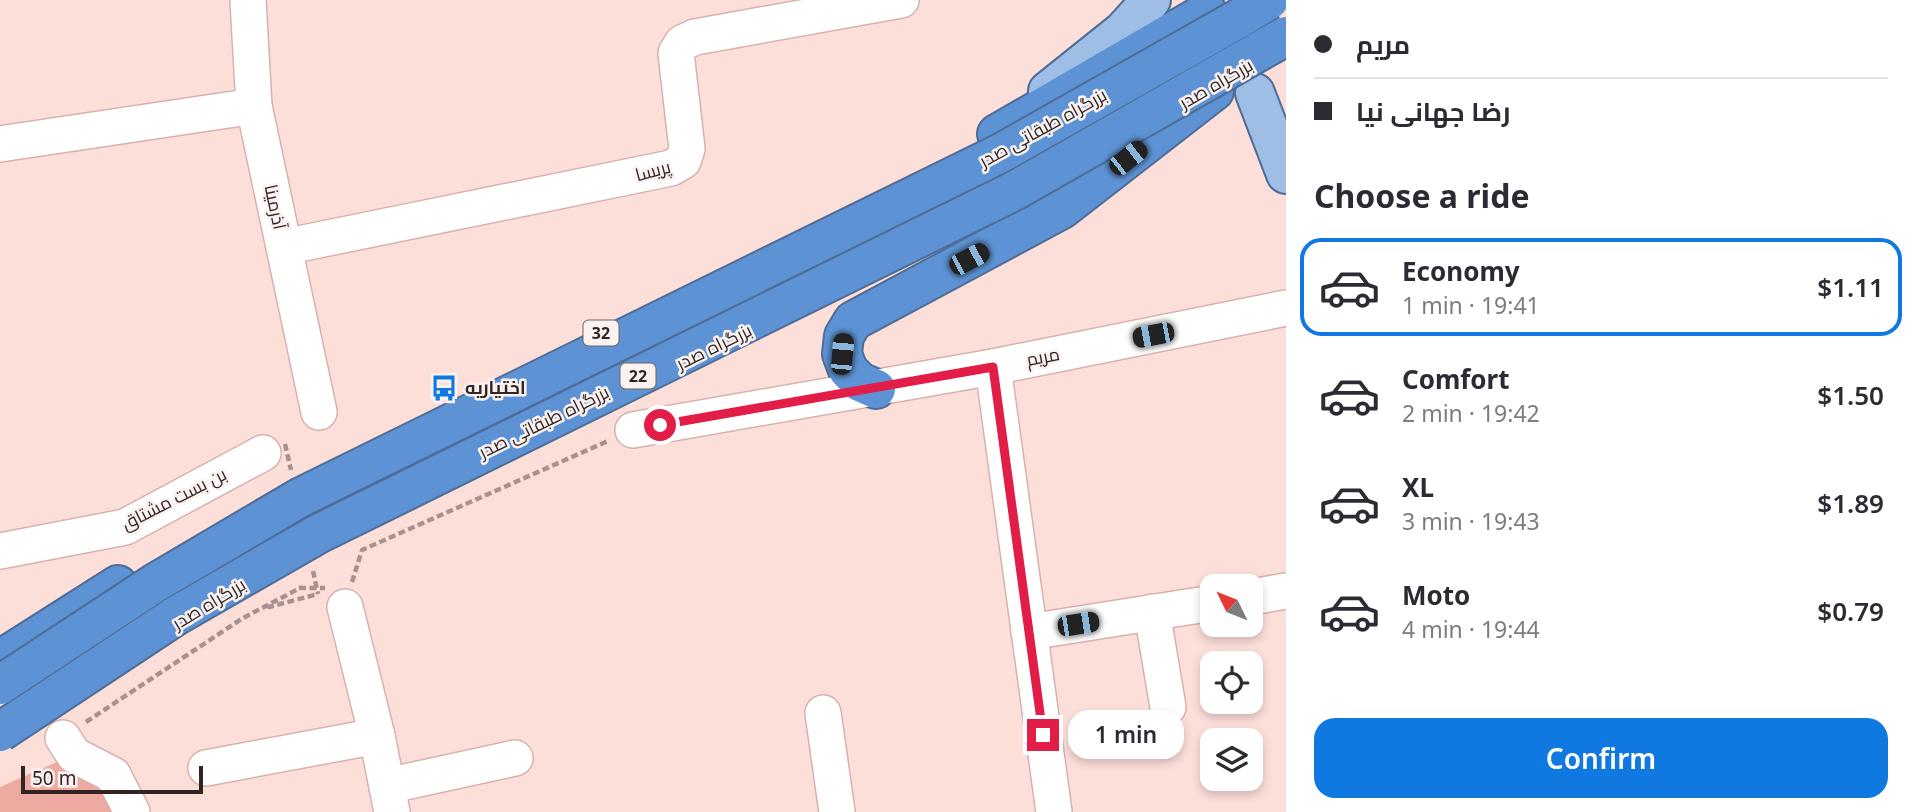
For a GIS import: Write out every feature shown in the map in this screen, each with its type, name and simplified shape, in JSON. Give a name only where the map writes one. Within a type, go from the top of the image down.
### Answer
[{"type":"highway","name":"بزرگراه طبقاتی صدر","points":[[0,685],[155,583],[301,497],[1000,153],[1269,0]]},
{"type":"highway","name":"32","points":[[0,660],[147,567],[295,486],[991,137],[1217,6]]},
{"type":"highway","name":"بزرگراه طبقاتی صدر","points":[[0,732],[177,615],[318,534],[1014,191],[1286,36]]},
{"type":"highway","name":"بزرگراه صدر","points":[[0,741],[179,620],[321,538],[1017,198],[1246,82],[1286,42]]},
{"type":"highway","points":[[876,389],[860,382],[848,370],[842,354],[844,336],[853,321],[1062,209],[1246,82]]},
{"type":"main road","points":[[991,137],[1123,31],[1151,0]]},
{"type":"main road","points":[[1246,82],[1286,174]]},
{"type":"street","name":"آذرمینا","points":[[248,0],[254,106],[319,412]]},
{"type":"street","name":"پریسا","points":[[284,247],[671,168],[683,161],[687,149],[676,53],[682,43],[695,37],[901,0]]},
{"type":"street","points":[[0,144],[254,106]]},
{"type":"street","name":"مریم","points":[[633,430],[876,389],[1286,309]]},
{"type":"street","points":[[993,367],[1054,812]]},
{"type":"street","name":"بن بست مشتاق","points":[[0,551],[125,527],[263,453]]},
{"type":"street","points":[[1264,595],[1286,591]]},
{"type":"street","points":[[331,600],[377,736],[389,799],[515,758]]},
{"type":"street","points":[[1029,632],[1200,605]]},
{"type":"street","points":[[1152,612],[1168,707]]},
{"type":"street","points":[[823,713],[837,812]]},
{"type":"street","points":[[206,768],[377,736]]},
{"type":"street","points":[[63,737],[74,755],[113,775],[132,812]]},
{"type":"path","points":[[63,737],[243,618],[267,605],[278,599],[302,587],[267,599],[270,607],[331,600],[362,550],[633,430]]},
{"type":"shaded area","points":[[64,759],[107,779],[123,812],[0,812],[0,787]]},
{"type":"place","name":"اختیاریه","points":[[444,388]]},
{"type":"route","points":[[660,425],[993,367],[1043,735]]}]
